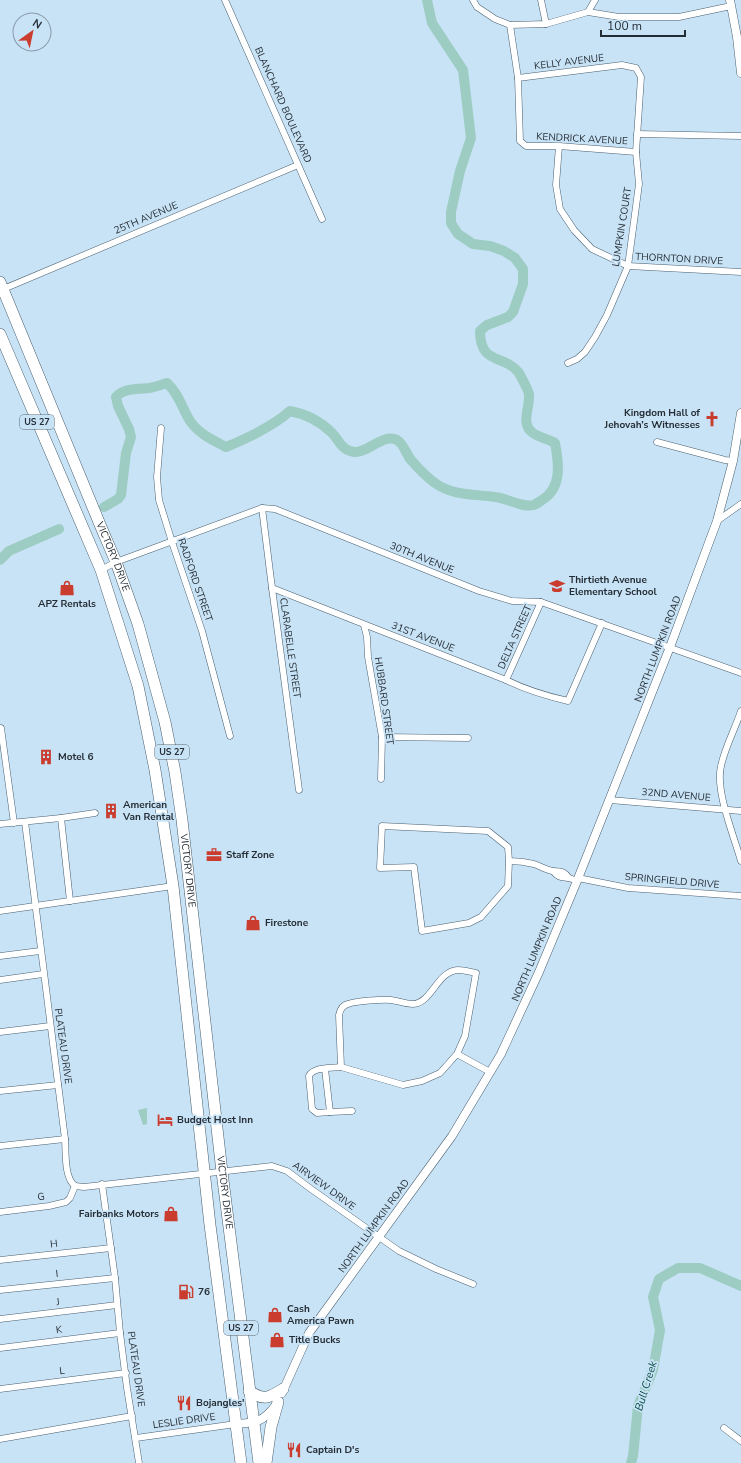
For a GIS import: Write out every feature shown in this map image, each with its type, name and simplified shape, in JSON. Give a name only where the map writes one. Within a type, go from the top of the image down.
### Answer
[{"type":"highway","name":"VICTORY DRIVE","points":[[1,287],[100,527],[116,562],[138,624],[166,722],[176,772],[222,1172],[259,1463]]},
{"type":"highway","name":"VICTORY DRIVE","points":[[0,334],[101,570],[138,686],[155,770],[173,886],[204,1174],[242,1463]]},
{"type":"highway","points":[[173,886],[190,884]]},
{"type":"highway","points":[[249,1391],[266,1398],[283,1389]]},
{"type":"highway","points":[[266,1463],[271,1428],[278,1402]]},
{"type":"street","name":"BLANCHARD BOULEVARD","points":[[225,0],[322,219]]},
{"type":"street","points":[[473,0],[477,7],[495,19],[510,25],[546,24],[588,12],[620,17],[679,17],[730,3],[737,37],[741,73]]},
{"type":"street","points":[[541,0],[546,24]]},
{"type":"street","points":[[588,12],[595,0]]},
{"type":"street","points":[[510,25],[518,78]]},
{"type":"street","name":"KELLY AVENUE","points":[[518,78],[622,65]]},
{"type":"street","name":"LUMPKIN COURT","points":[[568,363],[577,359],[595,337],[607,315],[628,266],[639,184],[636,152],[641,77],[636,68],[622,65]]},
{"type":"street","name":"KENDRICK AVENUE","points":[[518,78],[520,141],[526,146],[559,146],[636,152]]},
{"type":"street","name":"KENDRICK AVENUE","points":[[637,134],[741,136]]},
{"type":"street","name":"THORNTON DRIVE","points":[[559,146],[556,185],[560,209],[574,230],[592,249],[628,266],[741,272]]},
{"type":"street","name":"25TH AVENUE","points":[[1,287],[298,165]]},
{"type":"street","name":"NORTH LUMPKIN ROAD","points":[[236,1424],[253,1423],[264,1418],[278,1402],[309,1333],[452,1136],[501,1054],[539,972],[575,879],[610,800],[670,647],[717,521],[732,461],[738,445],[741,413]]},
{"type":"street","name":"RADFORD STREET","points":[[161,428],[158,477],[159,500],[202,631],[230,736]]},
{"type":"street","points":[[657,442],[732,461]]},
{"type":"street","points":[[717,521],[741,504]]},
{"type":"street","points":[[101,570],[116,562],[262,508]]},
{"type":"street","name":"CLARABELLE STREET","points":[[262,508],[299,790]]},
{"type":"street","name":"30TH AVENUE","points":[[262,508],[275,509],[479,591],[512,601],[541,602],[741,673]]},
{"type":"street","name":"31ST AVENUE","points":[[272,588],[506,680],[526,690],[544,696],[568,701],[602,623]]},
{"type":"street","name":"DELTA STREET","points":[[506,680],[541,602]]},
{"type":"street","name":"HUBBARD STREET","points":[[364,625],[382,737],[381,779]]},
{"type":"street","points":[[741,711],[721,766],[720,783],[726,810],[741,861]]},
{"type":"street","points":[[0,728],[14,823]]},
{"type":"street","points":[[382,737],[468,738]]},
{"type":"street","name":"32ND AVENUE","points":[[610,800],[741,811]]},
{"type":"street","points":[[0,824],[95,813]]},
{"type":"street","points":[[61,818],[70,901]]},
{"type":"street","name":"PLATEAU DRIVE","points":[[25,822],[40,951],[65,1139],[68,1174],[71,1183],[75,1186]]},
{"type":"street","points":[[382,826],[488,831],[508,847],[509,861],[508,886],[481,917],[469,922],[422,931],[414,867],[380,868],[382,826]]},
{"type":"street","name":"SPRINGFIELD DRIVE","points":[[509,861],[535,864],[553,871],[559,870],[575,879],[628,888],[741,896]]},
{"type":"street","points":[[0,911],[173,886]]},
{"type":"street","points":[[0,956],[40,951]]},
{"type":"street","points":[[341,1067],[340,1009],[349,1003],[391,1000],[406,1004],[415,1004],[422,1001],[445,975],[452,971],[459,970],[476,973],[466,1036],[457,1054],[440,1073],[422,1081],[403,1085],[341,1067],[313,1070],[309,1076],[312,1109],[317,1113],[352,1111]]},
{"type":"street","points":[[0,980],[43,974]]},
{"type":"street","points":[[0,1032],[50,1026]]},
{"type":"street","points":[[457,1054],[490,1072]]},
{"type":"street","points":[[325,1069],[330,1112]]},
{"type":"street","points":[[0,1091],[58,1085]]},
{"type":"street","points":[[0,1146],[65,1139]]},
{"type":"street","name":"AIRVIEW DRIVE","points":[[75,1186],[84,1187],[272,1166],[287,1171],[399,1251],[436,1270],[473,1284]]},
{"type":"street","name":"PLATEAU DRIVE","points":[[102,1184],[115,1278],[120,1333],[139,1463]]},
{"type":"street","name":"G","points":[[0,1212],[49,1206],[66,1202],[70,1198],[75,1186]]},
{"type":"street","name":"H","points":[[0,1260],[111,1248]]},
{"type":"street","name":"I","points":[[0,1290],[115,1278]]},
{"type":"street","name":"J","points":[[0,1319],[117,1304]]},
{"type":"street","name":"K","points":[[0,1348],[120,1333]]},
{"type":"street","name":"L","points":[[0,1389],[126,1373]]},
{"type":"street","points":[[0,1439],[132,1416]]},
{"type":"street","name":"LESLIE DRIVE","points":[[136,1438],[236,1424]]},
{"type":"street","points":[[724,1428],[741,1441]]},
{"type":"shaded area","points":[[147,1108],[147,1124],[143,1125],[138,1110]]},
{"type":"waterway","points":[[104,507],[118,499],[121,495],[126,453],[131,437],[129,429],[118,406],[116,397],[127,390],[156,387],[167,383],[175,392],[187,416],[194,426],[206,436],[226,447],[268,427],[290,411],[302,414],[318,422],[328,429],[343,447],[350,451],[354,452],[365,450],[386,439],[397,440],[411,460],[428,478],[449,490],[464,494],[500,498],[529,506],[542,500],[553,489],[558,475],[555,443],[535,434],[529,429],[526,420],[529,395],[519,373],[507,363],[489,355],[484,350],[481,342],[480,331],[487,325],[508,317],[513,312],[523,284],[523,269],[515,258],[504,251],[490,246],[473,244],[458,234],[451,223],[451,212],[460,171],[471,138],[463,70],[432,23],[427,0]]},
{"type":"waterway","points":[[0,560],[9,551],[59,529]]},
{"type":"waterway","name":"Bull Creek","points":[[631,1463],[638,1406],[653,1370],[660,1330],[653,1297],[659,1279],[678,1268],[700,1268],[741,1286]]},
{"type":"place","name":"Kingdom Hall of Jehovah’s Witnesses","points":[[712,419]]},
{"type":"place","name":"Thirtieth Avenue Elementary School","points":[[557,586]]},
{"type":"place","name":"APZ Rentals","points":[[67,588]]},
{"type":"place","name":"Motel 6","points":[[46,757]]},
{"type":"place","name":"American Van Rental","points":[[111,811]]},
{"type":"place","name":"Staff Zone","points":[[214,855]]},
{"type":"place","name":"Firestone","points":[[253,923]]},
{"type":"place","name":"Budget Host Inn","points":[[165,1120]]},
{"type":"place","name":"Fairbanks Motors","points":[[171,1214]]},
{"type":"place","name":"76","points":[[186,1292]]},
{"type":"place","name":"Cash America Pawn","points":[[275,1315]]},
{"type":"place","name":"Title Bucks","points":[[277,1340]]},
{"type":"place","name":"Bojangles'","points":[[184,1403]]},
{"type":"place","name":"Captain D's","points":[[294,1450]]}]
